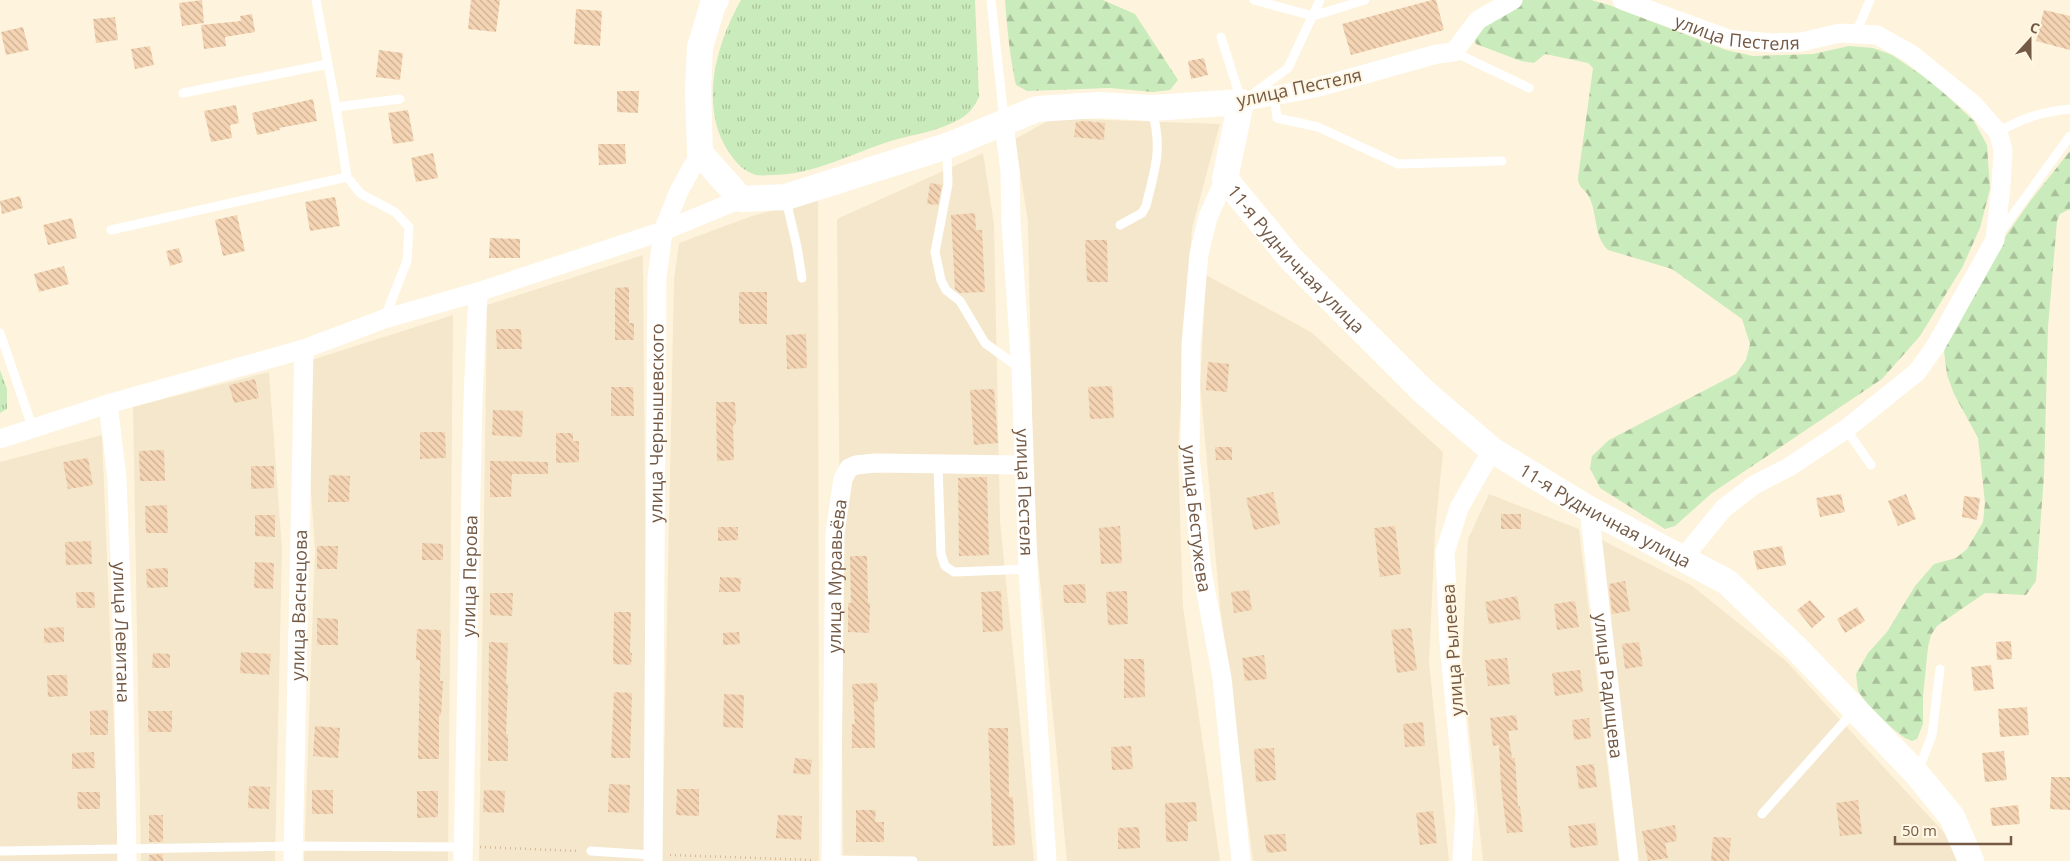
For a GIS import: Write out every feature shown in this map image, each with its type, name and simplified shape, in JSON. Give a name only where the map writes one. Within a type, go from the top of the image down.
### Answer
[{"type":"main road","points":[[712,1],[700,47],[698,89],[700,153],[742,199]]},
{"type":"main road","name":"улица Пестеля","points":[[742,199],[786,197],[947,146],[1037,108],[1098,105],[1152,108],[1242,102]]},
{"type":"main road","points":[[1225,179],[1242,102]]},
{"type":"main road","name":"11-я Рудничная улица","points":[[1225,179],[1291,259],[1424,392],[1492,450],[1588,509],[1727,582],[1797,649],[1917,774],[1952,816],[1971,861]]},
{"type":"street","points":[[1454,52],[1478,20],[1514,0]]},
{"type":"street","name":"улица Пестеля","points":[[1622,0],[1728,39],[1773,43],[1801,42],[1840,34],[1877,35],[1911,54],[1974,105],[1998,132]]},
{"type":"street","name":"улица Пестеля","points":[[1242,102],[1314,88],[1437,54],[1454,52]]},
{"type":"street","name":"улица Пестеля","points":[[1004,123],[1010,171],[1011,222],[1021,369],[1028,569],[1047,861]]},
{"type":"street","points":[[1683,558],[1724,508],[1754,485],[1789,467],[1846,429],[1917,372],[1935,347],[1995,240],[2001,197],[2003,150],[1998,132]]},
{"type":"street","name":"улица Чернышевского","points":[[653,858],[657,278],[664,231],[679,191],[700,153]]},
{"type":"street","name":"улица Бестужева","points":[[1225,179],[1208,217],[1198,254],[1191,344],[1190,457],[1202,571],[1222,678],[1241,861]]},
{"type":"street","points":[[0,439],[108,404],[304,349],[384,319],[478,292],[664,231],[742,199]]},
{"type":"street","name":"улица Перова","points":[[463,854],[473,399],[478,292]]},
{"type":"street","name":"улица Васнецова","points":[[293,854],[304,349]]},
{"type":"street","name":"улица Левитана","points":[[108,404],[117,478],[123,645],[127,855]]},
{"type":"street","name":"улица Рылеева","points":[[1462,861],[1466,810],[1450,642],[1445,552],[1459,508],[1492,450]]},
{"type":"street","name":"улица Муравьёва","points":[[831,861],[835,533],[843,479],[849,468],[856,465],[876,463],[1024,466]]},
{"type":"street","name":"улица Радищева","points":[[1588,509],[1629,861]]},
{"type":"lane","points":[[316,0],[347,178],[361,194],[395,212],[409,227],[407,262],[384,319]]},
{"type":"lane","points":[[991,0],[1004,123]]},
{"type":"lane","points":[[1254,0],[1312,16],[1364,0]]},
{"type":"lane","points":[[1221,37],[1242,102],[1288,68],[1320,0]]},
{"type":"lane","points":[[1856,33],[1870,0]]},
{"type":"lane","points":[[1454,52],[1529,88]]},
{"type":"lane","points":[[183,93],[328,64]]},
{"type":"lane","points":[[1272,96],[1275,102],[1277,118],[1318,127],[1398,164],[1502,162]]},
{"type":"lane","points":[[336,107],[400,99]]},
{"type":"lane","points":[[1120,225],[1142,213],[1146,206],[1159,151],[1152,108]]},
{"type":"lane","points":[[1998,132],[2020,120],[2043,112],[2070,109]]},
{"type":"lane","points":[[1995,240],[2070,136]]},
{"type":"lane","points":[[947,146],[948,184],[935,252],[941,280],[946,290],[960,302],[985,343],[1021,369]]},
{"type":"lane","points":[[111,230],[347,178]]},
{"type":"lane","points":[[786,197],[802,278]]},
{"type":"lane","points":[[0,333],[33,429]]},
{"type":"lane","points":[[1846,429],[1871,465]]},
{"type":"lane","points":[[938,465],[941,554],[945,566],[954,572],[1028,569]]},
{"type":"lane","points":[[1917,774],[1932,735],[1940,669]]},
{"type":"lane","points":[[1762,814],[1855,709]]},
{"type":"lane","points":[[591,851],[653,858]]},
{"type":"lane","points":[[0,852],[127,855],[463,854]]},
{"type":"lane","points":[[831,861],[913,861]]},
{"type":"path","points":[[463,854],[591,851]]},
{"type":"path","points":[[653,858],[831,861]]},
{"type":"shaded area","points":[[1053,118],[1220,124],[1192,228],[1178,449],[1183,607],[1220,861],[1067,861],[1034,518],[1028,222],[1015,139]]},
{"type":"shaded area","points":[[983,153],[994,224],[1000,521],[1034,861],[843,861],[837,219]]},
{"type":"shaded area","points":[[818,198],[819,861],[662,861],[674,279],[679,243],[752,216]]},
{"type":"shaded area","points":[[643,255],[648,861],[479,861],[487,305]]},
{"type":"shaded area","points":[[1206,275],[1311,332],[1443,452],[1435,532],[1429,662],[1449,861],[1253,861],[1220,606],[1200,385]]},
{"type":"shaded area","points":[[453,315],[448,861],[304,861],[315,549],[302,363]]},
{"type":"shaded area","points":[[269,372],[282,549],[275,861],[141,861],[133,407]]},
{"type":"shaded area","points":[[102,435],[118,826],[117,861],[0,861],[0,462]]},
{"type":"shaded area","points":[[1489,494],[1579,529],[1619,861],[1483,861],[1462,662],[1468,539]]},
{"type":"shaded area","points":[[1598,538],[1691,585],[1786,661],[1949,838],[1958,861],[1630,861]]},
{"type":"green space","points":[[741,0],[975,0],[979,97],[974,107],[966,115],[944,127],[891,141],[803,171],[764,175],[751,173],[740,166],[728,151],[719,133],[714,115],[714,75],[718,55],[724,36]]},
{"type":"green space","points":[[1005,0],[1103,0],[1135,14],[1178,80],[1170,90],[1153,92],[1110,88],[1027,91],[1016,85],[1009,43]]},
{"type":"green space","points":[[1513,0],[1591,0],[1609,5],[1726,50],[1753,56],[1813,54],[1849,46],[1873,48],[1892,55],[1932,82],[1974,121],[1987,145],[1990,189],[1980,228],[1963,266],[1920,336],[1882,379],[1712,493],[1675,526],[1665,529],[1600,488],[1590,468],[1592,456],[1609,440],[1736,374],[1746,360],[1750,344],[1742,319],[1672,269],[1608,250],[1603,244],[1591,202],[1580,186],[1578,178],[1593,68],[1588,63],[1545,54],[1534,63],[1521,61],[1476,44],[1471,33]]},
{"type":"green space","points":[[2070,151],[2070,209],[2060,214],[2057,221],[2048,327],[2044,476],[2036,581],[2026,595],[1985,593],[1937,626],[1931,635],[1928,647],[1923,696],[1923,724],[1917,739],[1912,741],[1893,729],[1869,706],[1858,691],[1856,674],[1868,653],[1887,632],[1915,586],[1934,564],[1956,558],[1967,549],[1983,522],[1985,503],[1978,438],[1954,394],[1947,375],[1944,351],[1950,333],[1995,251],[2031,200]]},
{"type":"green space","points":[[0,370],[7,389],[7,409],[0,413]]},
{"type":"building","points":[[202,0],[204,23],[182,26],[179,3]]},
{"type":"building","points":[[471,0],[500,0],[496,32],[468,29]]},
{"type":"building","points":[[1436,0],[1444,30],[1351,55],[1342,24]]},
{"type":"building","points":[[576,9],[602,11],[600,46],[574,44]]},
{"type":"building","points":[[2044,10],[2070,16],[2070,50],[2036,41]]},
{"type":"building","points":[[252,14],[255,32],[225,37],[226,46],[204,49],[201,25],[241,21],[240,16]]},
{"type":"building","points":[[115,17],[118,40],[96,43],[93,19]]},
{"type":"building","points":[[23,27],[29,50],[6,55],[1,32]]},
{"type":"building","points":[[150,46],[154,65],[135,69],[131,49]]},
{"type":"building","points":[[379,50],[403,53],[400,80],[376,77]]},
{"type":"building","points":[[1204,58],[1208,75],[1191,79],[1188,61]]},
{"type":"building","points":[[617,91],[639,91],[638,113],[617,112]]},
{"type":"building","points":[[313,99],[317,121],[279,128],[280,130],[257,135],[252,113]]},
{"type":"building","points":[[236,105],[239,123],[230,125],[232,138],[211,142],[204,111]]},
{"type":"building","points":[[408,110],[414,141],[393,144],[388,113]]},
{"type":"building","points":[[1076,122],[1105,123],[1104,140],[1074,137]]},
{"type":"building","points":[[598,144],[625,144],[626,164],[599,165]]},
{"type":"building","points":[[433,153],[438,178],[416,182],[411,158]]},
{"type":"building","points":[[930,183],[942,185],[938,205],[927,204]]},
{"type":"building","points":[[20,196],[23,208],[2,214],[0,201]]},
{"type":"building","points":[[335,197],[340,226],[310,231],[305,202]]},
{"type":"building","points":[[975,213],[976,230],[982,230],[985,292],[960,293],[955,289],[951,215]]},
{"type":"building","points":[[237,215],[245,251],[223,256],[215,220]]},
{"type":"building","points":[[72,218],[77,238],[48,245],[43,225]]},
{"type":"building","points":[[490,238],[520,239],[520,258],[489,258]]},
{"type":"building","points":[[1085,240],[1107,240],[1108,282],[1087,282]]},
{"type":"building","points":[[179,248],[183,262],[170,266],[166,251]]},
{"type":"building","points":[[64,266],[69,284],[39,292],[34,274]]},
{"type":"building","points":[[629,287],[629,323],[634,323],[634,340],[615,340],[615,288]]},
{"type":"building","points":[[739,292],[767,292],[767,324],[739,324]]},
{"type":"building","points":[[496,329],[521,329],[522,349],[497,349]]},
{"type":"building","points":[[806,334],[807,368],[787,369],[786,335]]},
{"type":"building","points":[[1208,362],[1229,364],[1227,392],[1206,390]]},
{"type":"building","points":[[255,379],[259,398],[234,403],[229,385]]},
{"type":"building","points":[[1112,386],[1114,418],[1090,419],[1088,387]]},
{"type":"building","points":[[611,387],[633,387],[634,416],[611,416]]},
{"type":"building","points":[[994,389],[998,443],[974,445],[970,390]]},
{"type":"building","points":[[716,402],[735,402],[736,424],[733,425],[734,460],[717,461]]},
{"type":"building","points":[[493,410],[523,411],[522,437],[492,435]]},
{"type":"building","points":[[420,432],[445,432],[446,458],[420,459]]},
{"type":"building","points":[[556,433],[573,433],[573,441],[579,441],[579,462],[556,463]]},
{"type":"building","points":[[1215,447],[1232,447],[1232,460],[1216,460]]},
{"type":"building","points":[[164,450],[165,481],[140,481],[139,451]]},
{"type":"building","points":[[88,458],[93,485],[68,489],[63,462]]},
{"type":"building","points":[[490,461],[548,462],[548,474],[512,474],[511,497],[490,497]]},
{"type":"building","points":[[251,466],[274,466],[274,488],[251,489]]},
{"type":"building","points":[[329,475],[350,476],[349,502],[328,502]]},
{"type":"building","points":[[987,477],[989,555],[959,556],[958,478]]},
{"type":"building","points":[[1273,492],[1280,524],[1254,530],[1246,498]]},
{"type":"building","points":[[1841,494],[1845,512],[1820,517],[1816,498]]},
{"type":"building","points":[[1906,494],[1916,519],[1898,526],[1888,501]]},
{"type":"building","points":[[1964,496],[1980,498],[1977,520],[1962,517]]},
{"type":"building","points":[[167,505],[168,533],[146,533],[145,506]]},
{"type":"building","points":[[1501,514],[1521,514],[1521,529],[1501,529]]},
{"type":"building","points":[[255,515],[275,515],[275,537],[255,536]]},
{"type":"building","points":[[1120,526],[1122,563],[1101,564],[1099,528]]},
{"type":"building","points":[[1395,526],[1401,574],[1380,577],[1374,528]]},
{"type":"building","points":[[718,527],[738,527],[738,540],[718,541]]},
{"type":"building","points":[[91,541],[92,564],[66,565],[65,542]]},
{"type":"building","points":[[422,543],[443,544],[443,560],[422,560]]},
{"type":"building","points":[[317,546],[338,546],[337,569],[317,569]]},
{"type":"building","points":[[1782,546],[1786,565],[1757,570],[1753,551]]},
{"type":"building","points":[[850,556],[867,556],[868,603],[870,603],[869,633],[848,632],[848,603],[851,603]]},
{"type":"building","points":[[255,562],[274,563],[273,589],[254,588]]},
{"type":"building","points":[[168,568],[168,587],[147,588],[146,569]]},
{"type":"building","points":[[720,577],[741,578],[740,592],[719,592]]},
{"type":"building","points":[[1625,581],[1630,611],[1612,614],[1609,584]]},
{"type":"building","points":[[1085,584],[1086,603],[1064,603],[1063,585]]},
{"type":"building","points":[[1249,590],[1252,610],[1234,613],[1231,592]]},
{"type":"building","points":[[1001,591],[1003,631],[983,632],[981,592]]},
{"type":"building","points":[[1127,591],[1128,624],[1108,625],[1106,592]]},
{"type":"building","points":[[76,592],[94,592],[95,608],[77,608]]},
{"type":"building","points":[[490,593],[513,593],[512,616],[490,615]]},
{"type":"building","points":[[1517,596],[1521,619],[1489,624],[1485,602]]},
{"type":"building","points":[[1810,600],[1825,617],[1812,628],[1797,610]]},
{"type":"building","points":[[1575,601],[1579,627],[1557,630],[1554,604]]},
{"type":"building","points":[[1857,607],[1865,621],[1845,633],[1837,619]]},
{"type":"building","points":[[614,612],[631,612],[631,665],[613,664]]},
{"type":"building","points":[[317,618],[338,619],[338,645],[317,645]]},
{"type":"building","points":[[64,627],[64,642],[44,643],[44,628]]},
{"type":"building","points":[[1411,628],[1417,670],[1397,673],[1391,630]]},
{"type":"building","points":[[417,629],[441,630],[440,681],[443,681],[441,715],[439,715],[439,759],[418,759],[420,660],[416,660]]},
{"type":"building","points":[[739,632],[740,644],[723,645],[723,633]]},
{"type":"building","points":[[2011,641],[2012,659],[1997,660],[1996,642]]},
{"type":"building","points":[[489,642],[508,643],[506,734],[508,734],[508,761],[488,761]]},
{"type":"building","points":[[1639,642],[1643,666],[1625,669],[1622,644]]},
{"type":"building","points":[[241,652],[271,654],[269,675],[240,673]]},
{"type":"building","points":[[153,653],[170,654],[170,668],[152,668]]},
{"type":"building","points":[[1264,655],[1267,679],[1245,681],[1242,658]]},
{"type":"building","points":[[1507,658],[1510,684],[1488,686],[1485,660]]},
{"type":"building","points":[[1124,659],[1144,659],[1145,697],[1124,698]]},
{"type":"building","points":[[1991,665],[1994,689],[1974,691],[1971,667]]},
{"type":"building","points":[[1580,670],[1583,692],[1555,696],[1552,673]]},
{"type":"building","points":[[47,675],[67,675],[68,696],[48,697]]},
{"type":"building","points":[[877,683],[878,701],[874,702],[875,748],[852,748],[852,724],[855,724],[852,684]]},
{"type":"building","points":[[614,692],[632,693],[630,758],[611,758]]},
{"type":"building","points":[[724,694],[744,695],[743,728],[723,727]]},
{"type":"building","points":[[2027,707],[2029,735],[2000,737],[1998,709]]},
{"type":"building","points":[[108,710],[108,735],[90,735],[90,711]]},
{"type":"building","points":[[148,711],[172,711],[172,732],[148,732]]},
{"type":"building","points":[[1516,715],[1518,730],[1508,731],[1512,758],[1515,758],[1518,807],[1520,806],[1523,832],[1507,833],[1501,786],[1499,745],[1493,746],[1490,718]]},
{"type":"building","points":[[1589,718],[1591,738],[1574,740],[1572,720]]},
{"type":"building","points":[[1423,722],[1425,746],[1405,747],[1403,724]]},
{"type":"building","points":[[315,726],[340,728],[338,758],[313,756]]},
{"type":"building","points":[[988,728],[1008,728],[1009,797],[1013,797],[1015,845],[993,846]]},
{"type":"building","points":[[1131,746],[1133,769],[1112,770],[1111,747]]},
{"type":"building","points":[[1274,748],[1276,780],[1256,782],[1254,749]]},
{"type":"building","points":[[2004,751],[2007,780],[1985,782],[1982,753]]},
{"type":"building","points":[[94,752],[95,768],[72,769],[72,753]]},
{"type":"building","points":[[795,758],[812,760],[810,775],[793,773]]},
{"type":"building","points":[[1594,764],[1597,787],[1579,789],[1576,766]]},
{"type":"building","points":[[2051,777],[2070,777],[2070,810],[2050,809]]},
{"type":"building","points":[[609,784],[630,785],[629,813],[608,812]]},
{"type":"building","points":[[249,786],[270,787],[269,809],[248,808]]},
{"type":"building","points":[[677,789],[699,789],[699,816],[676,815]]},
{"type":"building","points":[[312,790],[333,790],[333,814],[312,814]]},
{"type":"building","points":[[484,790],[505,791],[504,813],[483,812]]},
{"type":"building","points":[[417,791],[438,791],[438,817],[417,818]]},
{"type":"building","points":[[77,792],[100,792],[100,809],[78,809]]},
{"type":"building","points":[[1858,800],[1862,834],[1840,836],[1836,803]]},
{"type":"building","points":[[1196,802],[1197,821],[1188,822],[1188,841],[1166,842],[1165,803]]},
{"type":"building","points":[[2018,805],[2020,824],[1992,826],[1990,808]]},
{"type":"building","points":[[856,810],[876,810],[875,822],[884,822],[884,842],[856,842]]},
{"type":"building","points":[[1433,811],[1437,843],[1420,845],[1416,813]]},
{"type":"building","points":[[149,815],[163,815],[163,842],[149,842]]},
{"type":"building","points":[[778,815],[802,816],[801,840],[776,838]]},
{"type":"building","points":[[1595,823],[1598,845],[1571,848],[1568,826]]},
{"type":"building","points":[[1675,825],[1677,841],[1665,843],[1668,858],[1648,861],[1642,831]]},
{"type":"building","points":[[1139,827],[1140,848],[1118,849],[1118,828]]},
{"type":"building","points":[[1285,834],[1287,851],[1267,853],[1264,835]]},
{"type":"building","points":[[1713,837],[1731,838],[1729,861],[1711,861]]},
{"type":"building","points":[[163,854],[163,861],[149,861],[149,855]]}]
